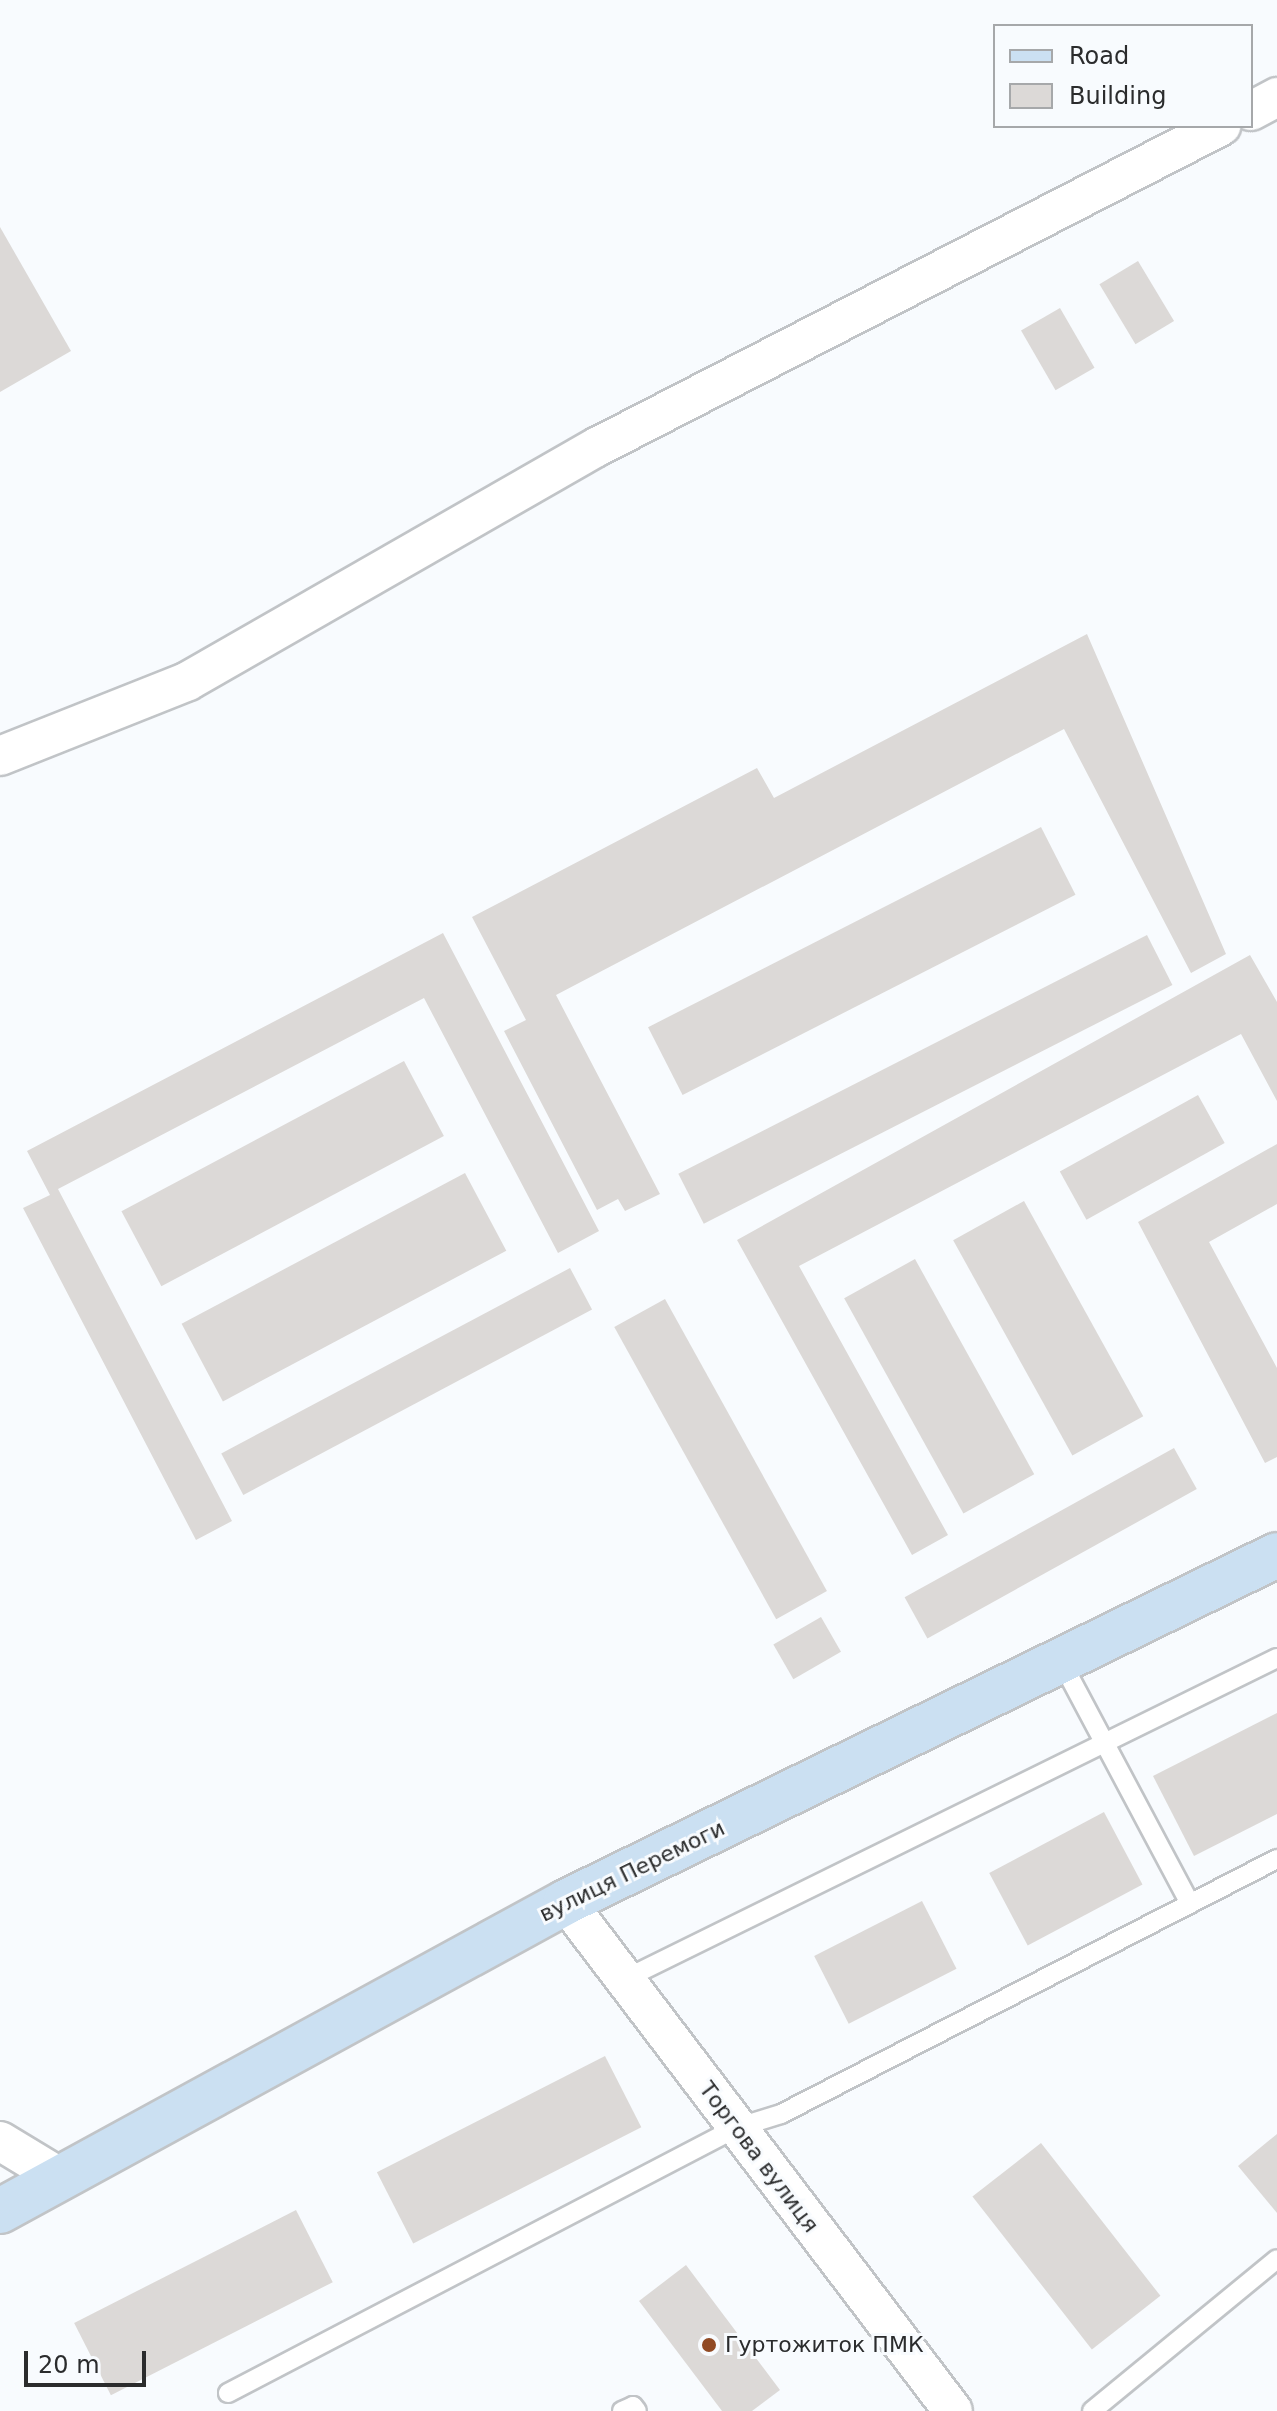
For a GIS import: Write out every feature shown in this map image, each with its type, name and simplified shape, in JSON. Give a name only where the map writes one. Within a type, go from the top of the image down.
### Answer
[{"type":"main road","name":"вулиця Перемоги","points":[[0,2211],[566,1902],[1277,1555]]},
{"type":"street","points":[[1253,110],[1277,97]]},
{"type":"street","points":[[0,756],[188,681],[597,447],[1217,128]]},
{"type":"street","name":"Торгова вулиця","points":[[566,1902],[953,2411]]},
{"type":"street","points":[[0,2141],[61,2178]]},
{"type":"lane","points":[[625,1979],[1277,1658]]},
{"type":"lane","points":[[1061,1661],[1190,1904]]},
{"type":"lane","points":[[228,2393],[736,2128],[781,2114],[1277,1859]]},
{"type":"lane","points":[[1092,2411],[1277,2259]]},
{"type":"lane","points":[[622,2411],[633,2406],[637,2411]]},
{"type":"building","points":[[0,227],[71,351],[0,392]]},
{"type":"building","points":[[1138,261],[1174,321],[1135,344],[1099,284]]},
{"type":"building","points":[[1060,308],[1094,368],[1056,390],[1021,330]]},
{"type":"building","points":[[1087,634],[1226,954],[1191,973],[1064,729],[556,995],[660,1194],[625,1211],[618,1199],[597,1210],[504,1031],[526,1020],[472,917],[757,768],[774,798]]},
{"type":"building","points":[[1041,827],[1076,895],[683,1095],[648,1027]]},
{"type":"building","points":[[443,933],[599,1231],[558,1253],[424,998],[58,1189],[232,1521],[196,1540],[23,1208],[50,1195],[27,1151]]},
{"type":"building","points":[[1147,935],[1172,985],[704,1224],[678,1174]]},
{"type":"building","points":[[1250,955],[1277,1002],[1277,1101],[1241,1034],[799,1266],[948,1535],[912,1555],[737,1240]]},
{"type":"building","points":[[404,1061],[444,1136],[161,1286],[121,1211]]},
{"type":"building","points":[[1198,1095],[1225,1143],[1086,1220],[1060,1172]]},
{"type":"building","points":[[1277,1144],[1277,1204],[1209,1242],[1277,1368],[1277,1457],[1265,1463],[1138,1222]]},
{"type":"building","points":[[465,1173],[506,1251],[223,1401],[182,1324]]},
{"type":"building","points":[[1024,1201],[1143,1416],[1072,1455],[953,1240]]},
{"type":"building","points":[[915,1259],[1034,1474],[963,1513],[844,1298]]},
{"type":"building","points":[[570,1268],[592,1309],[243,1495],[221,1453]]},
{"type":"building","points":[[665,1299],[827,1591],[776,1619],[614,1327]]},
{"type":"building","points":[[1174,1448],[1197,1489],[927,1638],[905,1597]]},
{"type":"building","points":[[821,1617],[841,1652],[793,1679],[773,1644]]},
{"type":"building","points":[[1277,1713],[1277,1814],[1194,1856],[1153,1776]]},
{"type":"building","points":[[1104,1812],[1142,1884],[1028,1945],[989,1873]]},
{"type":"building","points":[[922,1901],[957,1969],[849,2024],[814,1956]]},
{"type":"building","points":[[605,2056],[641,2127],[413,2244],[377,2172]]},
{"type":"building","points":[[1277,2134],[1277,2213],[1238,2166]]},
{"type":"building","points":[[1041,2143],[1160,2296],[1092,2349],[972,2197]]},
{"type":"building","points":[[296,2210],[333,2282],[111,2395],[74,2323]]},
{"type":"building","name":"Гуртожиток ПМК","points":[[686,2265],[780,2390],[752,2411],[722,2411],[639,2301]]},
{"type":"place","name":"Гуртожиток ПМК","points":[[709,2345]]}]
